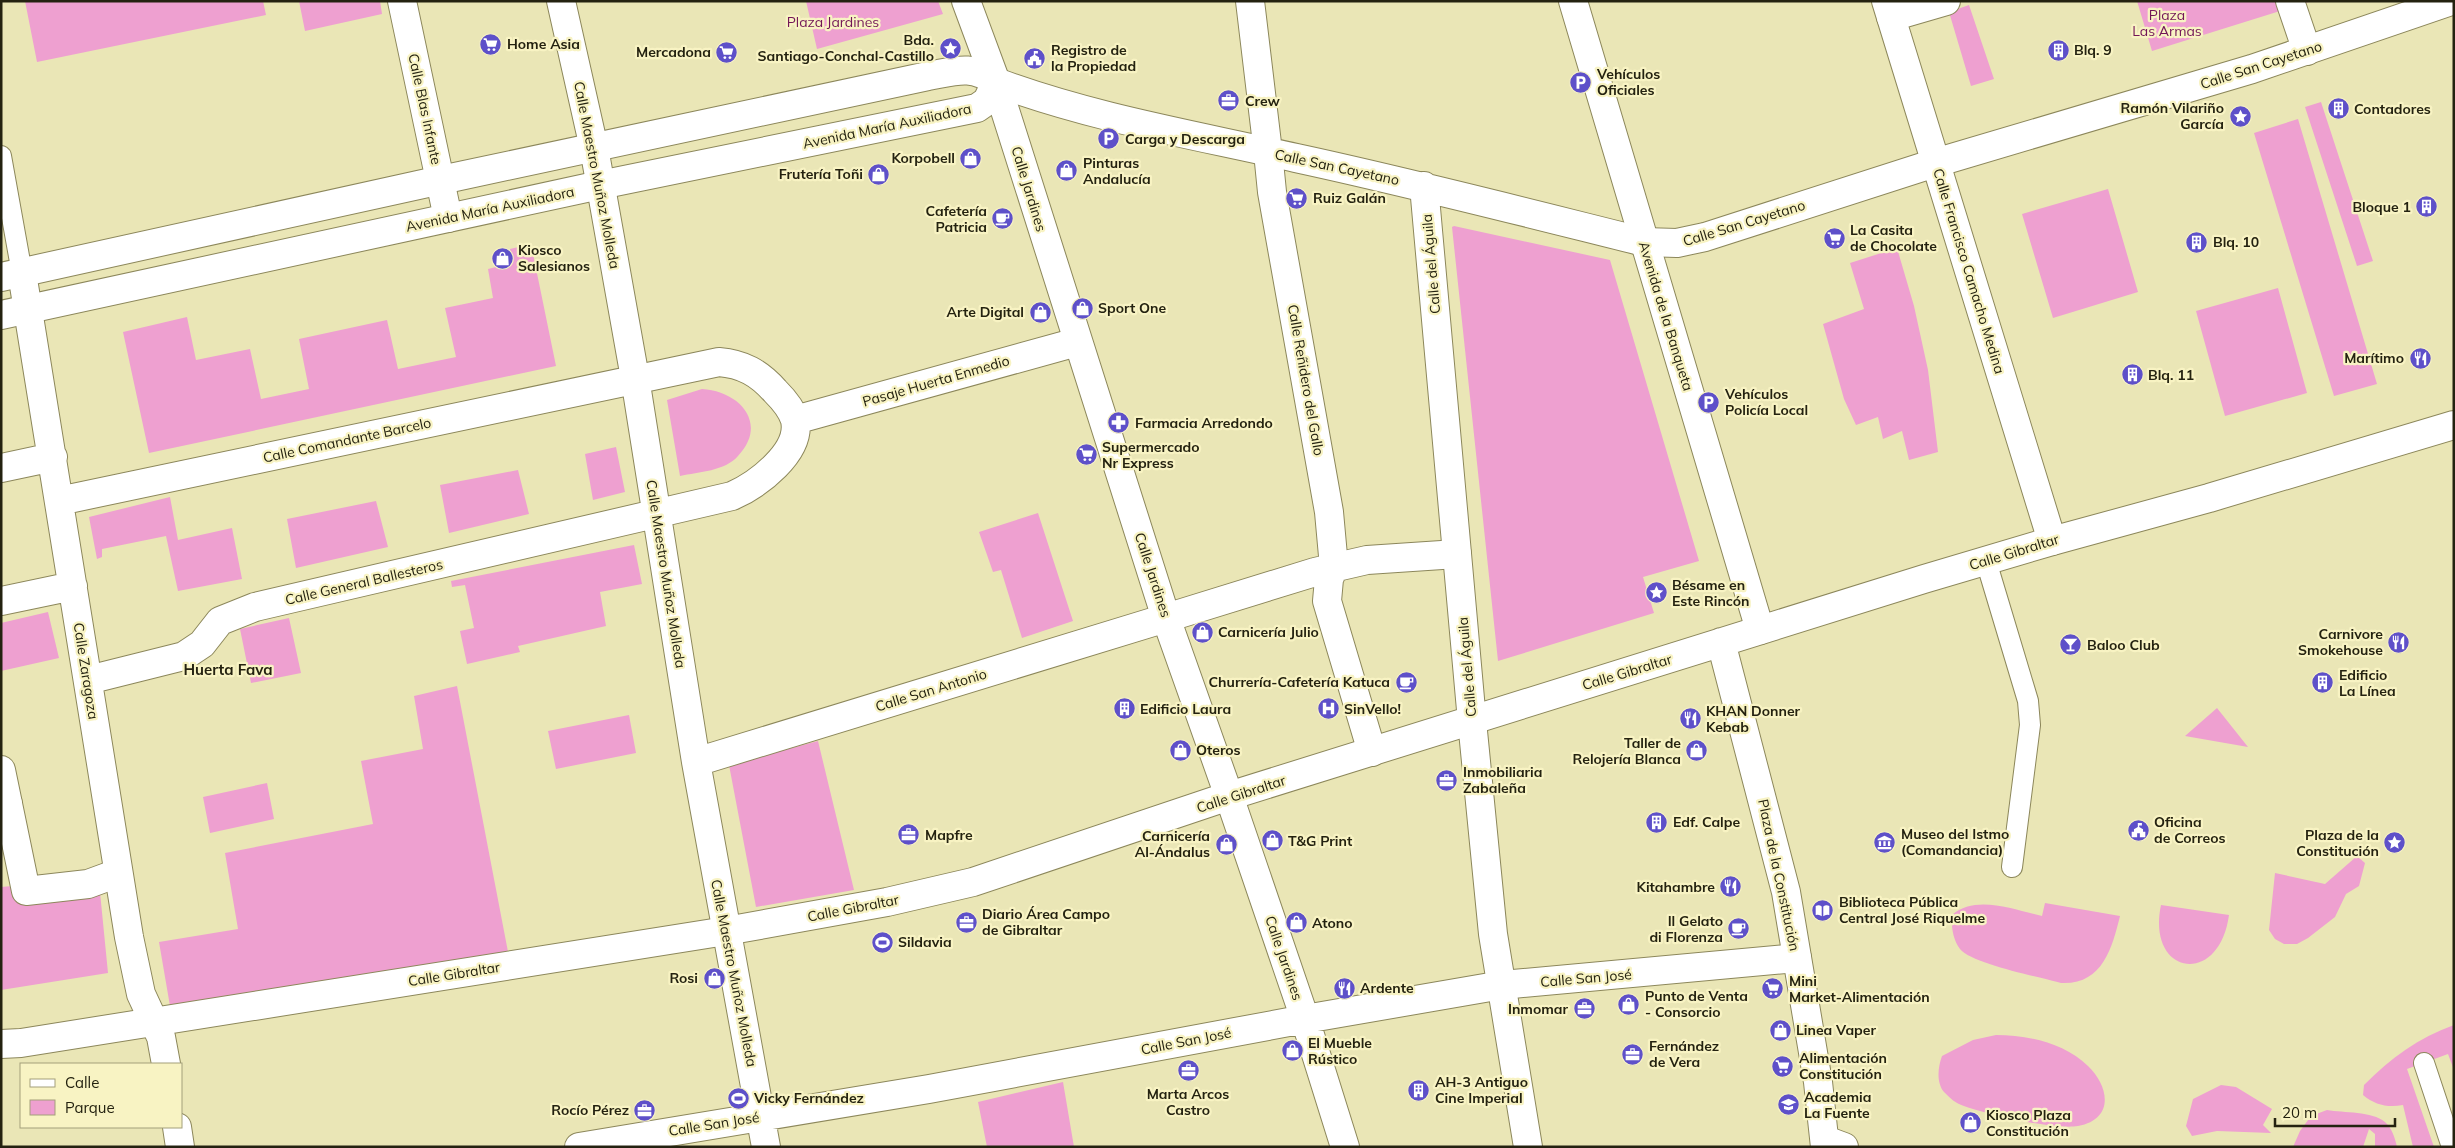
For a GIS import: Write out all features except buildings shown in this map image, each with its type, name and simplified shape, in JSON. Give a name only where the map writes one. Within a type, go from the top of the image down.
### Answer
[{"type":"street","name":"Calle Blas Infante","points":[[402,1],[448,218]]},
{"type":"street","name":"Calle Maestro Muñoz Molleda","points":[[561,1],[594,148],[635,378],[696,762],[766,1147]]},
{"type":"street","name":"Calle Jardines","points":[[966,1],[996,82],[1166,618],[1230,796],[1305,1019],[1344,1147]]},
{"type":"street","name":"Calle Reñidero del Gallo","points":[[1250,1],[1272,192],[1329,512],[1334,567],[1327,590],[1329,614],[1372,752]]},
{"type":"street","name":"Avenida de la Banqueta","points":[[1573,1],[1760,630]]},
{"type":"street","points":[[1888,9],[1946,1]]},
{"type":"street","points":[[2290,1],[2307,51]]},
{"type":"street","name":"Calle San Cayetano","points":[[996,82],[1042,99],[1099,115],[1424,186],[1644,242],[1659,244],[1689,242],[1935,163],[2179,92],[2307,51],[2451,1]]},
{"type":"street","name":"Calle Francisco Camacho Medina","points":[[1888,9],[2052,541]]},
{"type":"street","points":[[11,275],[441,180],[956,71],[966,70],[983,73],[996,82]]},
{"type":"street","name":"Avenida María Auxiliadora","points":[[1,314],[600,185],[977,108],[987,100],[996,82]]},
{"type":"street","name":"Calle del Águila","points":[[1424,186],[1489,895],[1528,1147]]},
{"type":"street","name":"Calle Zaragoza","points":[[11,275],[28,309],[118,873],[141,994],[161,1037],[166,1063]]},
{"type":"street","name":"Pasaje Huerta Enmedio","points":[[795,420],[1077,342]]},
{"type":"street","points":[[635,378],[719,362],[737,364],[756,372],[771,386],[781,397],[795,420],[793,441],[786,453],[764,478],[750,489],[732,496],[656,515]]},
{"type":"street","name":"Calle Comandante Barcelo","points":[[59,501],[635,378]]},
{"type":"street","name":"Calle Gibraltar","points":[[1,1044],[726,931],[887,902],[973,882],[1230,796],[1760,630],[2052,541],[2209,498],[2454,425]]},
{"type":"street","points":[[1,468],[52,457]]},
{"type":"street","name":"Calle General Ballesteros","points":[[88,680],[184,656],[202,644],[220,620],[255,607],[656,515]]},
{"type":"street","name":"Calle San Antonio","points":[[696,762],[1334,567],[1367,560],[1457,554]]},
{"type":"street","points":[[1,601],[73,586]]},
{"type":"street","name":"Plaza de la Constitución","points":[[1722,642],[1786,892],[1818,1082],[1831,1145]]},
{"type":"street","points":[[1,770],[5,805],[26,892],[88,884],[118,873]]},
{"type":"street","name":"Calle San José","points":[[579,1147],[929,1089],[1305,1019],[1502,986],[1797,958]]},
{"type":"street","points":[[177,1128],[180,1147]]},
{"type":"lane","points":[[1,156],[11,275]]},
{"type":"lane","points":[[1986,561],[2028,701],[2030,725],[2012,867]]},
{"type":"lane","points":[[2452,1147],[2429,1061],[2454,1118]]},
{"type":"green space","points":[[25,1],[263,1],[266,15],[37,62]]},
{"type":"green space","points":[[299,1],[380,1],[382,14],[305,31]]},
{"type":"green space","name":"Plaza Jardines","points":[[806,1],[938,1],[943,14],[817,49]]},
{"type":"green space","name":"Plaza Las Armas","points":[[2137,1],[2312,1],[2152,51]]},
{"type":"green space","points":[[1969,5],[1994,79],[1971,86],[1949,12]]},
{"type":"green space","points":[[2321,102],[2373,261],[2357,266],[2305,107]]},
{"type":"green space","points":[[2298,119],[2377,384],[2334,396],[2254,133]]},
{"type":"green space","points":[[2108,189],[2138,292],[2053,318],[2022,214]]},
{"type":"green space","points":[[1452,227],[1610,260],[1699,561],[1643,577],[1654,613],[1498,661]]},
{"type":"green space","points":[[531,244],[556,366],[149,453],[123,332],[187,317],[196,360],[250,349],[261,399],[309,389],[299,339],[387,320],[398,369],[456,357],[445,308],[493,298],[488,269],[512,263],[510,249]]},
{"type":"green space","points":[[1897,248],[1914,306],[1928,370],[1938,452],[1909,460],[1902,431],[1883,439],[1878,417],[1856,425],[1844,399],[1823,324],[1864,309],[1850,263]]},
{"type":"green space","points":[[2278,288],[2307,393],[2225,416],[2196,311]]},
{"type":"green space","points":[[702,389],[715,391],[738,402],[746,411],[750,421],[751,432],[747,444],[733,461],[719,468],[680,476],[667,400]]},
{"type":"green space","points":[[616,447],[625,492],[593,500],[585,454]]},
{"type":"green space","points":[[518,470],[529,514],[449,533],[440,485]]},
{"type":"green space","points":[[170,497],[178,540],[232,528],[242,579],[178,591],[166,536],[102,549],[102,557],[97,559],[89,517]]},
{"type":"green space","points":[[376,501],[388,547],[296,568],[287,519]]},
{"type":"green space","points":[[1038,513],[1073,621],[1022,638],[1001,570],[993,572],[979,532]]},
{"type":"green space","points":[[634,545],[642,584],[600,592],[606,626],[518,646],[520,652],[467,664],[460,631],[474,628],[465,585],[452,587],[451,581]]},
{"type":"green space","points":[[48,612],[59,658],[1,671],[1,623]]},
{"type":"green space","points":[[289,618],[301,673],[251,683],[240,629]]},
{"type":"green space","points":[[457,686],[509,957],[170,1006],[159,942],[238,929],[225,853],[373,824],[361,761],[423,749],[414,696]]},
{"type":"green space","points":[[2217,708],[2248,747],[2185,736]]},
{"type":"green space","points":[[629,715],[636,753],[556,769],[548,731]]},
{"type":"green space","points":[[818,741],[854,890],[756,907],[729,765]]},
{"type":"green space","points":[[267,783],[274,819],[210,833],[203,797]]},
{"type":"green space","points":[[2357,856],[2365,863],[2359,886],[2346,894],[2335,917],[2297,944],[2284,944],[2275,939],[2269,930],[2275,873],[2325,884]]},
{"type":"green space","points":[[98,872],[108,973],[1,990],[1,887],[37,884]]},
{"type":"green space","points":[[2045,903],[2120,916],[2113,941],[2103,963],[2086,978],[2075,982],[2061,983],[1992,965],[1967,955],[1960,949],[1954,937],[1952,915],[1972,905],[1996,905],[2042,916]]},
{"type":"green space","points":[[2161,905],[2229,915],[2223,938],[2212,954],[2199,962],[2186,964],[2173,958],[2164,946],[2159,929]]},
{"type":"green space","points":[[2454,1025],[2454,1070],[2448,1054],[2407,1069],[2434,1147],[2413,1147],[2403,1105],[2387,1106],[2372,1101],[2363,1095],[2364,1085],[2384,1066],[2406,1050],[2429,1036]]},
{"type":"green space","points":[[1996,1035],[2008,1035],[2045,1042],[2068,1051],[2078,1058],[2095,1074],[2104,1092],[2105,1101],[2103,1109],[2098,1116],[2090,1122],[2078,1126],[2052,1126],[1970,1108],[1953,1100],[1944,1092],[1940,1084],[1939,1070],[1942,1056],[1973,1040]]},
{"type":"green space","points":[[1063,1082],[1074,1147],[987,1147],[978,1102]]},
{"type":"green space","points":[[2221,1085],[2236,1087],[2272,1109],[2263,1125],[2271,1133],[2217,1131],[2192,1136],[2186,1126],[2193,1099]]},
{"type":"green space","points":[[2327,1110],[2365,1114],[2379,1118],[2390,1127],[2397,1147],[2375,1147],[2375,1134],[2369,1129],[2363,1147],[2293,1147],[2300,1131],[2311,1116]]},
{"type":"place","name":"Home Asia","points":[[491,44]]},
{"type":"place","name":"Bda. Santiago-Conchal-Castillo","points":[[950,48]]},
{"type":"place","name":"Blq. 9","points":[[2058,50]]},
{"type":"place","name":"Mercadona","points":[[727,52]]},
{"type":"place","name":"Registro de la Propiedad","points":[[1035,58]]},
{"type":"place","name":"Vehículos Oficiales","points":[[1581,82]]},
{"type":"place","name":"Crew","points":[[1229,101]]},
{"type":"place","name":"Contadores","points":[[2338,109]]},
{"type":"place","name":"Ramón Vilariño García","points":[[2240,116]]},
{"type":"place","name":"Carga y Descarga","points":[[1109,139]]},
{"type":"place","name":"Korpobell","points":[[971,158]]},
{"type":"place","name":"Pinturas Andalucía","points":[[1067,171]]},
{"type":"place","name":"Frutería Toñi","points":[[879,174]]},
{"type":"place","name":"Ruiz Galán","points":[[1297,198]]},
{"type":"place","name":"Bloque 1","points":[[2427,207]]},
{"type":"place","name":"Cafetería Patricia","points":[[1003,219]]},
{"type":"place","name":"La Casita de Chocolate","points":[[1834,238]]},
{"type":"place","name":"Blq. 10","points":[[2197,242]]},
{"type":"place","name":"Kiosco Salesianos","points":[[502,258]]},
{"type":"place","name":"Sport One","points":[[1082,308]]},
{"type":"place","name":"Arte Digital","points":[[1040,312]]},
{"type":"place","name":"Marítimo","points":[[2420,358]]},
{"type":"place","name":"Blq. 11","points":[[2132,375]]},
{"type":"place","name":"Vehículos Policía Local","points":[[1709,402]]},
{"type":"place","name":"Farmacia Arredondo","points":[[1119,423]]},
{"type":"place","name":"Supermercado Nr Express","points":[[1086,455]]},
{"type":"place","name":"Bésame en Este Rincón","points":[[1656,593]]},
{"type":"place","name":"Carnicería Julio","points":[[1202,632]]},
{"type":"place","name":"Carnivore Smokehouse","points":[[2399,642]]},
{"type":"place","name":"Baloo Club","points":[[2071,645]]},
{"type":"place","name":"Churrería-Cafetería Katuca","points":[[1406,682]]},
{"type":"place","name":"Edificio La Línea","points":[[2323,683]]},
{"type":"place","name":"Edificio Laura","points":[[1124,709]]},
{"type":"place","name":"SinVello!","points":[[1328,709]]},
{"type":"place","name":"KHAN Donner Kebab","points":[[1690,719]]},
{"type":"place","name":"Oteros","points":[[1180,750]]},
{"type":"place","name":"Taller de Relojería Blanca","points":[[1697,751]]},
{"type":"place","name":"Inmobiliaria Zabaleña","points":[[1447,780]]},
{"type":"place","name":"Edf. Calpe","points":[[1657,822]]},
{"type":"place","name":"Oficina de Correos","points":[[2138,830]]},
{"type":"place","name":"Mapfre","points":[[909,835]]},
{"type":"place","name":"T&G Print","points":[[1272,841]]},
{"type":"place","name":"Museo del Istmo (Comandancia)","points":[[1885,842]]},
{"type":"place","name":"Plaza de la Constitución","points":[[2395,843]]},
{"type":"place","name":"Carnicería Al-Ándalus","points":[[1226,844]]},
{"type":"place","name":"Kitahambre","points":[[1731,887]]},
{"type":"place","name":"Biblioteca Pública Central José Riquelme","points":[[1823,910]]},
{"type":"place","name":"Diario Área Campo de Gibraltar","points":[[966,922]]},
{"type":"place","name":"Atono","points":[[1296,923]]},
{"type":"place","name":"Il Gelato di Florenza","points":[[1739,929]]},
{"type":"place","name":"Sildavia","points":[[882,942]]},
{"type":"place","name":"Rosi","points":[[714,978]]},
{"type":"place","name":"Ardente","points":[[1344,988]]},
{"type":"place","name":"Mini Market-Alimentación","points":[[1773,989]]},
{"type":"place","name":"Punto de Venta - Consorcio","points":[[1629,1004]]},
{"type":"place","name":"Inmomar","points":[[1584,1009]]},
{"type":"place","name":"Linea Vaper","points":[[1780,1030]]},
{"type":"place","name":"El Mueble Rústico","points":[[1292,1051]]},
{"type":"place","name":"Fernández de Vera","points":[[1633,1054]]},
{"type":"place","name":"Alimentación Constitución","points":[[1783,1066]]},
{"type":"place","name":"Marta Arcos Castro","points":[[1188,1071]]},
{"type":"place","name":"AH-3 Antiguo Cine Imperial","points":[[1419,1090]]},
{"type":"place","name":"Vicky Fernández","points":[[738,1098]]},
{"type":"place","name":"Academia La Fuente","points":[[1788,1105]]},
{"type":"place","name":"Rocío Pérez","points":[[645,1110]]},
{"type":"place","name":"Kiosco Plaza Constitución","points":[[1970,1123]]},
{"type":"district","name":"Huerta Fava","points":[[228,669]]}]
